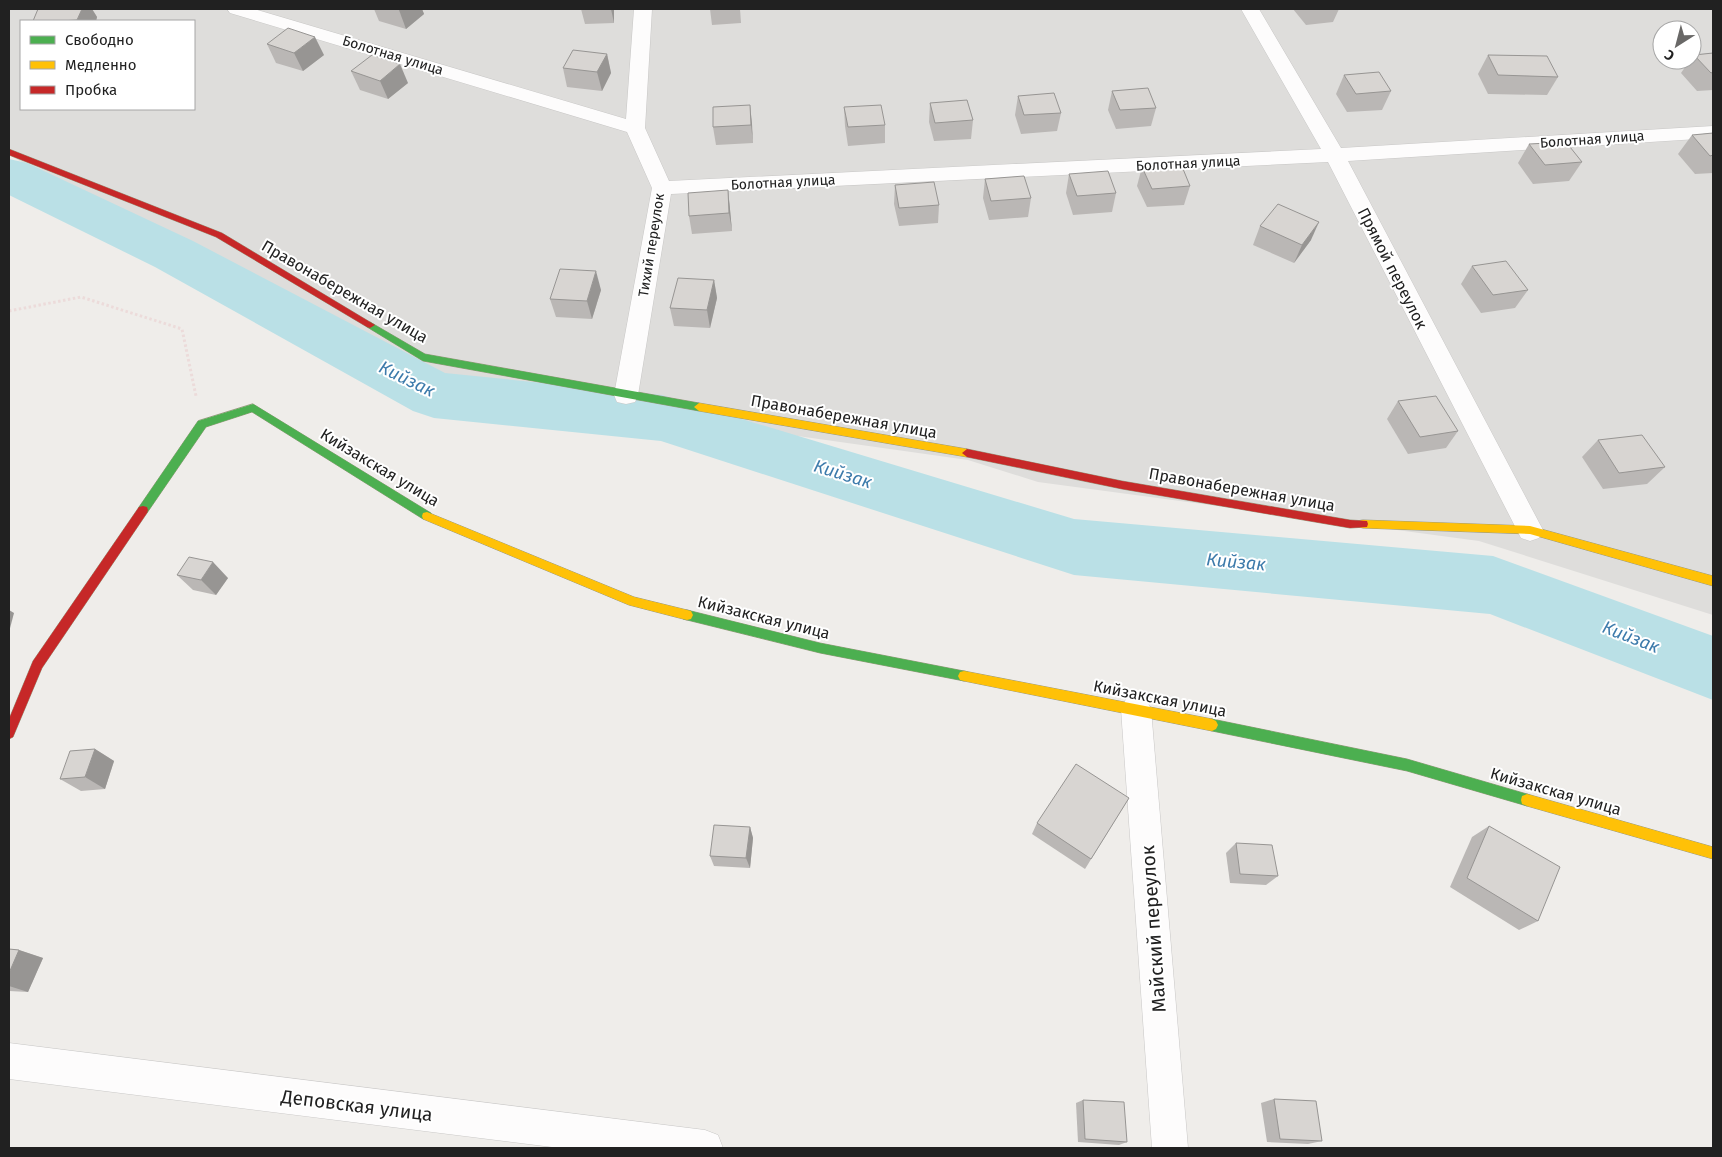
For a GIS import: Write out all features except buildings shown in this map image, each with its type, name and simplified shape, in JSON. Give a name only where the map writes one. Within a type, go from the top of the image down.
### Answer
[{"type":"street","name":"Болотная улица","points":[[236,9],[635,128]]},
{"type":"street","name":"Тихий переулок","points":[[626,395],[662,188],[635,128],[643,9]]},
{"type":"street","name":"Прямой переулок","points":[[1250,9],[1335,155],[1530,530]]},
{"type":"street","name":"Болотная улица","points":[[662,188],[1335,155],[1713,132]]},
{"type":"street","name":"Правонабережная улица","points":[[9,152],[219,236],[423,356],[626,395],[974,454],[1122,485],[1350,524],[1530,530],[1713,581]]},
{"type":"street","name":"Кийзакская улица","points":[[202,424],[253,408],[426,516],[633,602],[820,648],[1136,709],[1407,765],[1713,853]]},
{"type":"street","points":[[9,733],[37,666],[202,424]]},
{"type":"street","name":"Майский переулок","points":[[1136,709],[1170,1148]]},
{"type":"street","name":"Деповская улица","points":[[9,1061],[705,1148]]},
{"type":"path","points":[[9,311],[82,297],[182,329],[202,424]]},
{"type":"shaded area","points":[[9,9],[1713,9],[1713,615],[1479,541],[1038,482],[968,460],[434,385],[9,155]]},
{"type":"waterway","name":"Кийзак","points":[[9,175],[174,254],[434,395],[662,418],[1074,547],[1493,585],[1713,668]]},
{"type":"traffic: fast","points":[[370,325],[423,357],[699,407]]},
{"type":"traffic: fast","points":[[143,510],[202,424],[253,408],[427,516]]},
{"type":"traffic: fast","points":[[687,615],[820,648],[964,676]]},
{"type":"traffic: fast","points":[[1212,725],[1407,765],[1527,800]]},
{"type":"traffic: slow","points":[[699,407],[967,453]]},
{"type":"traffic: slow","points":[[427,516],[633,602],[687,615]]},
{"type":"traffic: slow","points":[[1363,524],[1530,530],[1713,581]]},
{"type":"traffic: slow","points":[[964,676],[1212,725]]},
{"type":"traffic: slow","points":[[1527,800],[1713,853]]},
{"type":"traffic: jam","points":[[9,152],[219,235],[370,325]]},
{"type":"traffic: jam","points":[[967,453],[1122,485],[1350,524],[1363,524]]},
{"type":"traffic: jam","points":[[9,733],[37,665],[143,510]]}]
